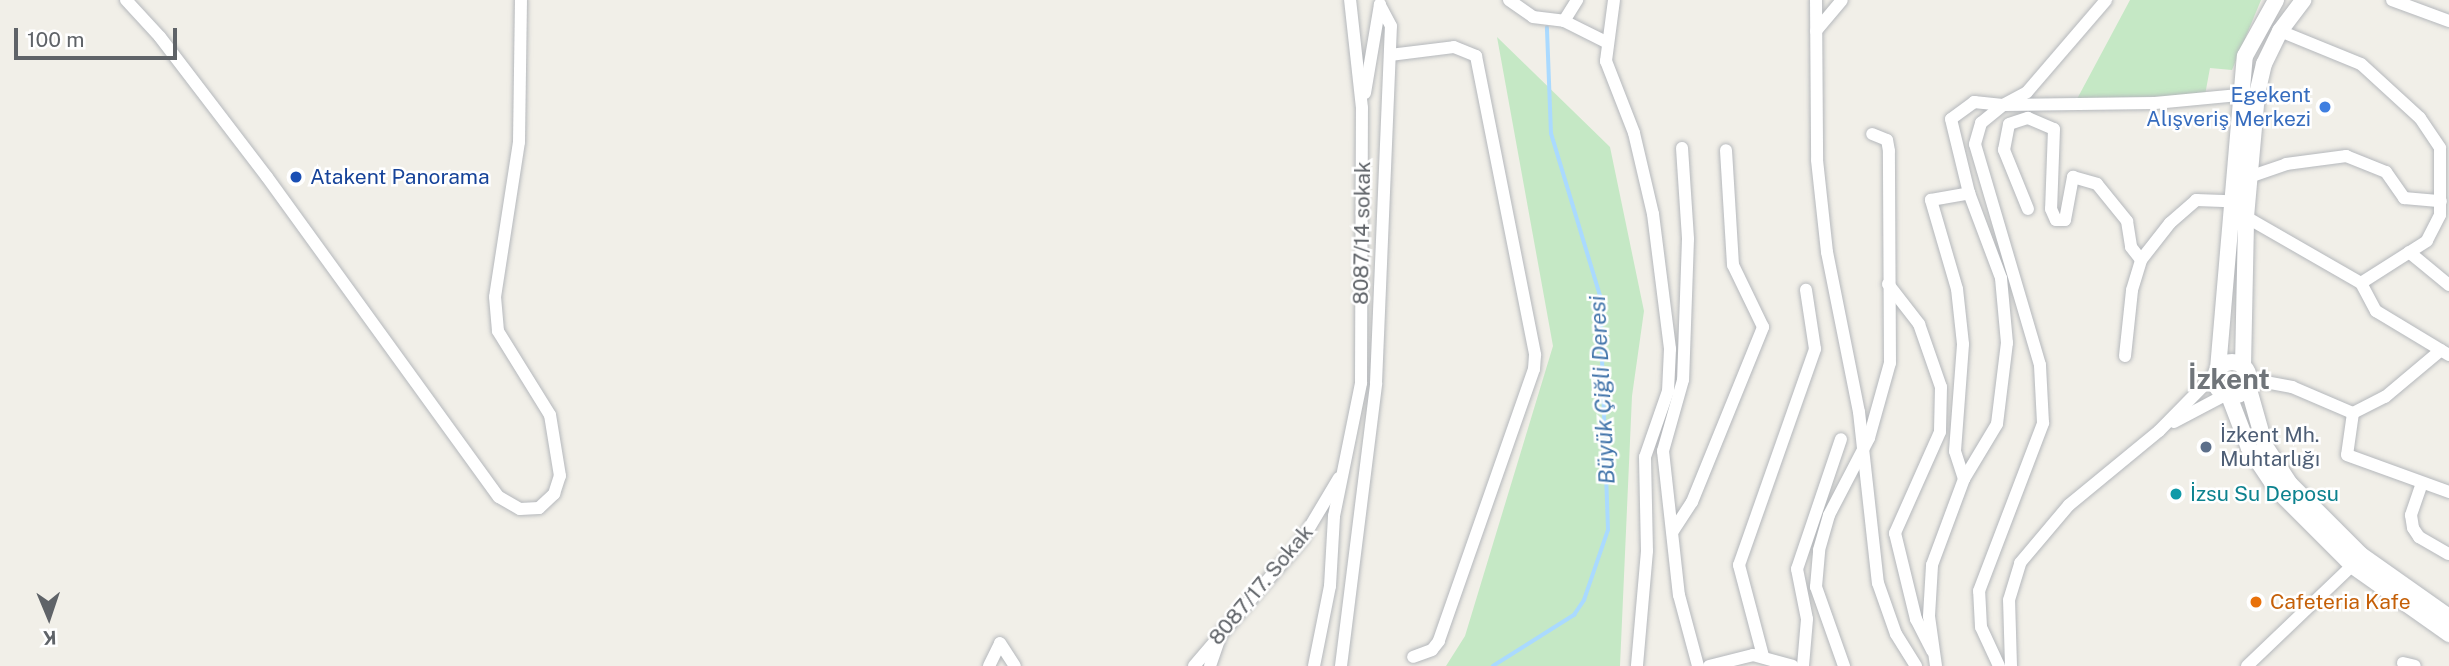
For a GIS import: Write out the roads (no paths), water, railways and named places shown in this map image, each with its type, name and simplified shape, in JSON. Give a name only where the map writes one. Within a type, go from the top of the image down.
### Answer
[{"type":"street","points":[[126,0],[160,37],[258,167],[499,497],[520,509],[539,508],[554,494],[560,476],[550,415],[498,331],[495,297],[519,142],[521,0]]},
{"type":"street","name":"8087/14 sokak","points":[[1314,666],[1361,383],[1362,108],[1350,0]]},
{"type":"street","points":[[1509,0],[1533,16],[1564,21],[1608,43]]},
{"type":"street","points":[[1564,21],[1577,0]]},
{"type":"street","points":[[1614,0],[1606,61],[1634,132],[1656,229],[1670,349],[1668,391],[1645,457],[1647,551],[1637,666]]},
{"type":"street","points":[[1816,0],[1817,160],[1827,252],[1859,412],[1878,583],[1896,634],[1916,666]]},
{"type":"street","points":[[1815,31],[1842,0]]},
{"type":"street","points":[[1998,666],[1981,627],[1979,591],[2043,423],[2040,365],[1975,144],[1981,123],[2003,105],[2027,92],[2106,0]]},
{"type":"street","points":[[2276,0],[2258,26],[2245,56],[2239,95],[2217,387],[2227,395],[2249,447],[2277,490],[2357,560],[2449,634]]},
{"type":"street","points":[[2303,0],[2280,31],[2264,64],[2257,94],[2246,217],[2247,377],[2265,446],[2290,484],[2357,560],[2449,617]]},
{"type":"street","points":[[2392,0],[2449,21]]},
{"type":"street","points":[[1362,108],[1380,3]]},
{"type":"street","points":[[1341,666],[1376,383],[1391,26],[1380,3]]},
{"type":"street","points":[[2280,31],[2361,64],[2420,118],[2441,148],[2441,201],[2427,241],[2361,283]]},
{"type":"street","points":[[1390,55],[1454,47],[1476,56],[1535,355],[1534,369],[1439,641],[1432,650],[1413,657]]},
{"type":"street","points":[[1934,660],[1932,565],[1964,479],[1997,424],[2007,343],[2001,278],[1969,193],[1951,119],[1974,102],[2003,105],[2155,103],[2239,95]]},
{"type":"street","points":[[2028,209],[2004,150],[2009,124],[2028,118],[2054,130],[2051,209],[2056,220],[2065,220],[2073,177],[2097,184],[2127,221],[2132,247],[2141,260]]},
{"type":"street","points":[[1844,666],[1816,587],[1819,550],[1829,515],[1862,455],[1882,403],[1890,363],[1889,151],[1887,140],[1872,134]]},
{"type":"street","points":[[1682,148],[1688,239],[1684,380],[1662,451],[1679,595],[1698,666]]},
{"type":"street","points":[[1673,531],[1692,502],[1763,327],[1733,265],[1726,150]]},
{"type":"street","points":[[2249,177],[2286,164],[2346,156],[2386,172],[2404,198],[2441,201]]},
{"type":"street","points":[[1964,479],[1955,452],[1963,344],[1957,289],[1931,200],[1969,193]]},
{"type":"street","points":[[2125,356],[2132,290],[2141,260],[2170,223],[2196,200],[2230,201]]},
{"type":"street","points":[[2011,666],[2009,600],[2020,563],[2070,505],[2159,431],[2227,362],[2247,377],[2292,387],[2353,413],[2385,397],[2445,353],[2376,311],[2361,283],[2246,217]]},
{"type":"street","points":[[2409,252],[2449,285]]},
{"type":"street","points":[[1888,284],[1919,324],[1941,387],[1940,432],[1895,533],[1916,619],[1934,660]]},
{"type":"street","points":[[1763,656],[1739,565],[1815,349],[1805,290]]},
{"type":"street","points":[[2159,431],[2227,395],[2238,395],[2247,377]]},
{"type":"street","points":[[2353,413],[2347,455],[2449,492]]},
{"type":"street","points":[[1803,666],[1807,619],[1797,569],[1840,439]]},
{"type":"street","name":"8087/17. Sokak","points":[[1194,666],[1302,540],[1346,466]]},
{"type":"street","points":[[2422,484],[2410,515],[2413,528],[2419,537],[2449,554]]},
{"type":"street","points":[[2247,666],[2357,560]]},
{"type":"street","points":[[1210,666],[1223,631]]},
{"type":"street","points":[[989,666],[1000,643],[1015,666]]},
{"type":"street","points":[[1709,666],[1763,656],[1793,666]]},
{"type":"waterway","name":"Büyük Çiğli Deresi","points":[[1493,666],[1574,615],[1584,600],[1608,530],[1600,296],[1551,134],[1547,28]]},
{"type":"place","name":"Egekent Alışveriş Merkezi","points":[[2325,107]]},
{"type":"place","name":"Atakent Panorama","points":[[296,177]]},
{"type":"place","name":"İzkent Mh. Muhtarlığı","points":[[2206,447]]},
{"type":"place","name":"İzsu Su Deposu","points":[[2176,494]]},
{"type":"place","name":"Cafeteria Kafe","points":[[2256,602]]},
{"type":"district","name":"İzkent","points":[[2229,379]]}]
